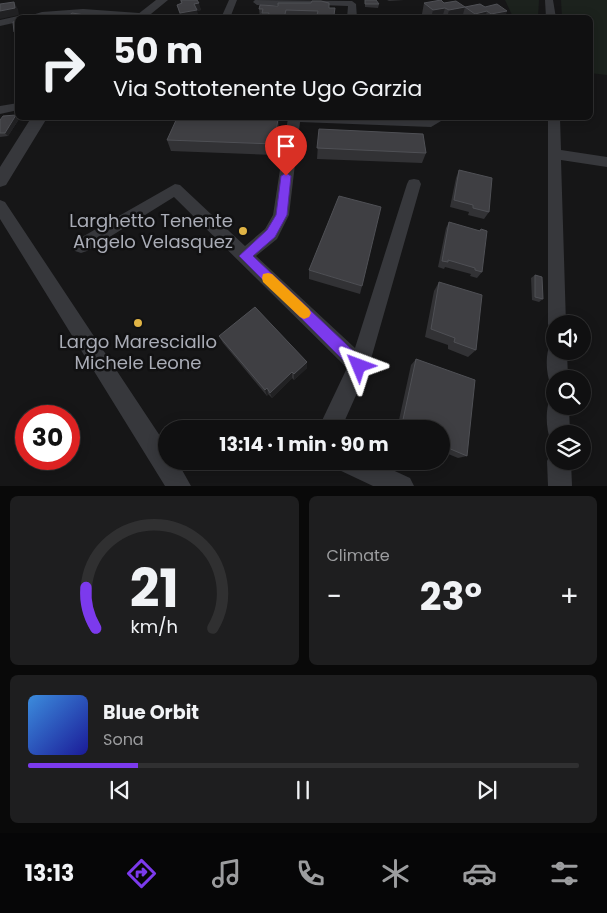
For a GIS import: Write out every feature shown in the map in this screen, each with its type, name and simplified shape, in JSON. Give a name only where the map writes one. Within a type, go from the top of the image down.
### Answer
[{"type":"street","points":[[141,15],[163,0]]},
{"type":"street","points":[[226,15],[233,0]]},
{"type":"street","points":[[549,0],[552,15]]},
{"type":"street","points":[[257,2],[288,6],[289,2],[314,1],[352,4],[352,15]]},
{"type":"street","points":[[44,15],[90,10],[124,15]]},
{"type":"street","points":[[0,23],[15,20]]},
{"type":"street","points":[[0,110],[15,107]]},
{"type":"street","points":[[0,182],[38,120]]},
{"type":"street","points":[[245,256],[271,234],[281,215],[294,120]]},
{"type":"street","points":[[352,120],[431,123],[436,120]]},
{"type":"street","points":[[554,120],[557,315]]},
{"type":"street","points":[[554,154],[607,162]]},
{"type":"street","points":[[333,420],[359,366],[414,184]]},
{"type":"street","points":[[81,246],[174,189],[359,366]]},
{"type":"street","points":[[0,206],[179,486]]},
{"type":"street","points":[[365,470],[402,486]]},
{"type":"street","points":[[559,470],[560,486]]},
{"type":"shaded area","points":[[505,0],[539,0],[538,15],[512,15]]},
{"type":"shaded area","points":[[561,0],[607,0],[607,75],[593,73],[593,15],[562,15]]},
{"type":"building","points":[[181,0],[197,0],[199,3],[194,4],[197,10],[180,13],[177,5],[182,3]]},
{"type":"building","points":[[365,0],[376,0],[379,4],[365,4]]},
{"type":"building","points":[[441,0],[444,3],[456,1],[465,7],[433,10],[424,3]]},
{"type":"building","points":[[312,1],[321,1],[329,3],[329,8],[335,8],[334,15],[317,15],[318,11],[286,10],[285,15],[268,15],[269,13],[262,13],[263,9],[259,9],[260,5],[278,6],[278,3],[311,3]]},
{"type":"building","points":[[14,2],[15,8],[0,11],[0,4]]},
{"type":"building","points":[[480,4],[485,7],[497,4],[507,11],[491,14],[487,11],[475,14],[465,7]]},
{"type":"building","points":[[15,115],[5,133],[0,133],[0,120],[3,116]]},
{"type":"building","points":[[176,120],[278,120],[274,144],[167,140]]},
{"type":"building","points":[[319,129],[423,134],[426,153],[317,148]]},
{"type":"building","points":[[459,170],[492,178],[489,212],[454,200]]},
{"type":"building","points":[[339,196],[381,207],[362,286],[309,270]]},
{"type":"building","points":[[449,222],[480,231],[481,229],[487,231],[482,272],[448,260],[448,262],[442,261]]},
{"type":"building","points":[[535,275],[542,277],[543,299],[535,297]]},
{"type":"building","points":[[439,282],[482,295],[476,350],[454,342],[455,338],[431,329]]},
{"type":"building","points":[[255,307],[307,362],[294,374],[292,372],[270,393],[267,388],[265,390],[219,336]]},
{"type":"building","points":[[416,359],[475,380],[467,456],[450,449],[450,420],[403,420]]},
{"type":"slow traffic","points":[[268,278],[304,313]]},
{"type":"place","name":"Larghetto Tenente Angelo Velasquez","points":[[243,231]]},
{"type":"place","name":"Largo Maresciallo Michele Leone","points":[[138,323]]},
{"type":"route","points":[[286,176],[281,215],[271,234],[245,256],[359,366]]}]
